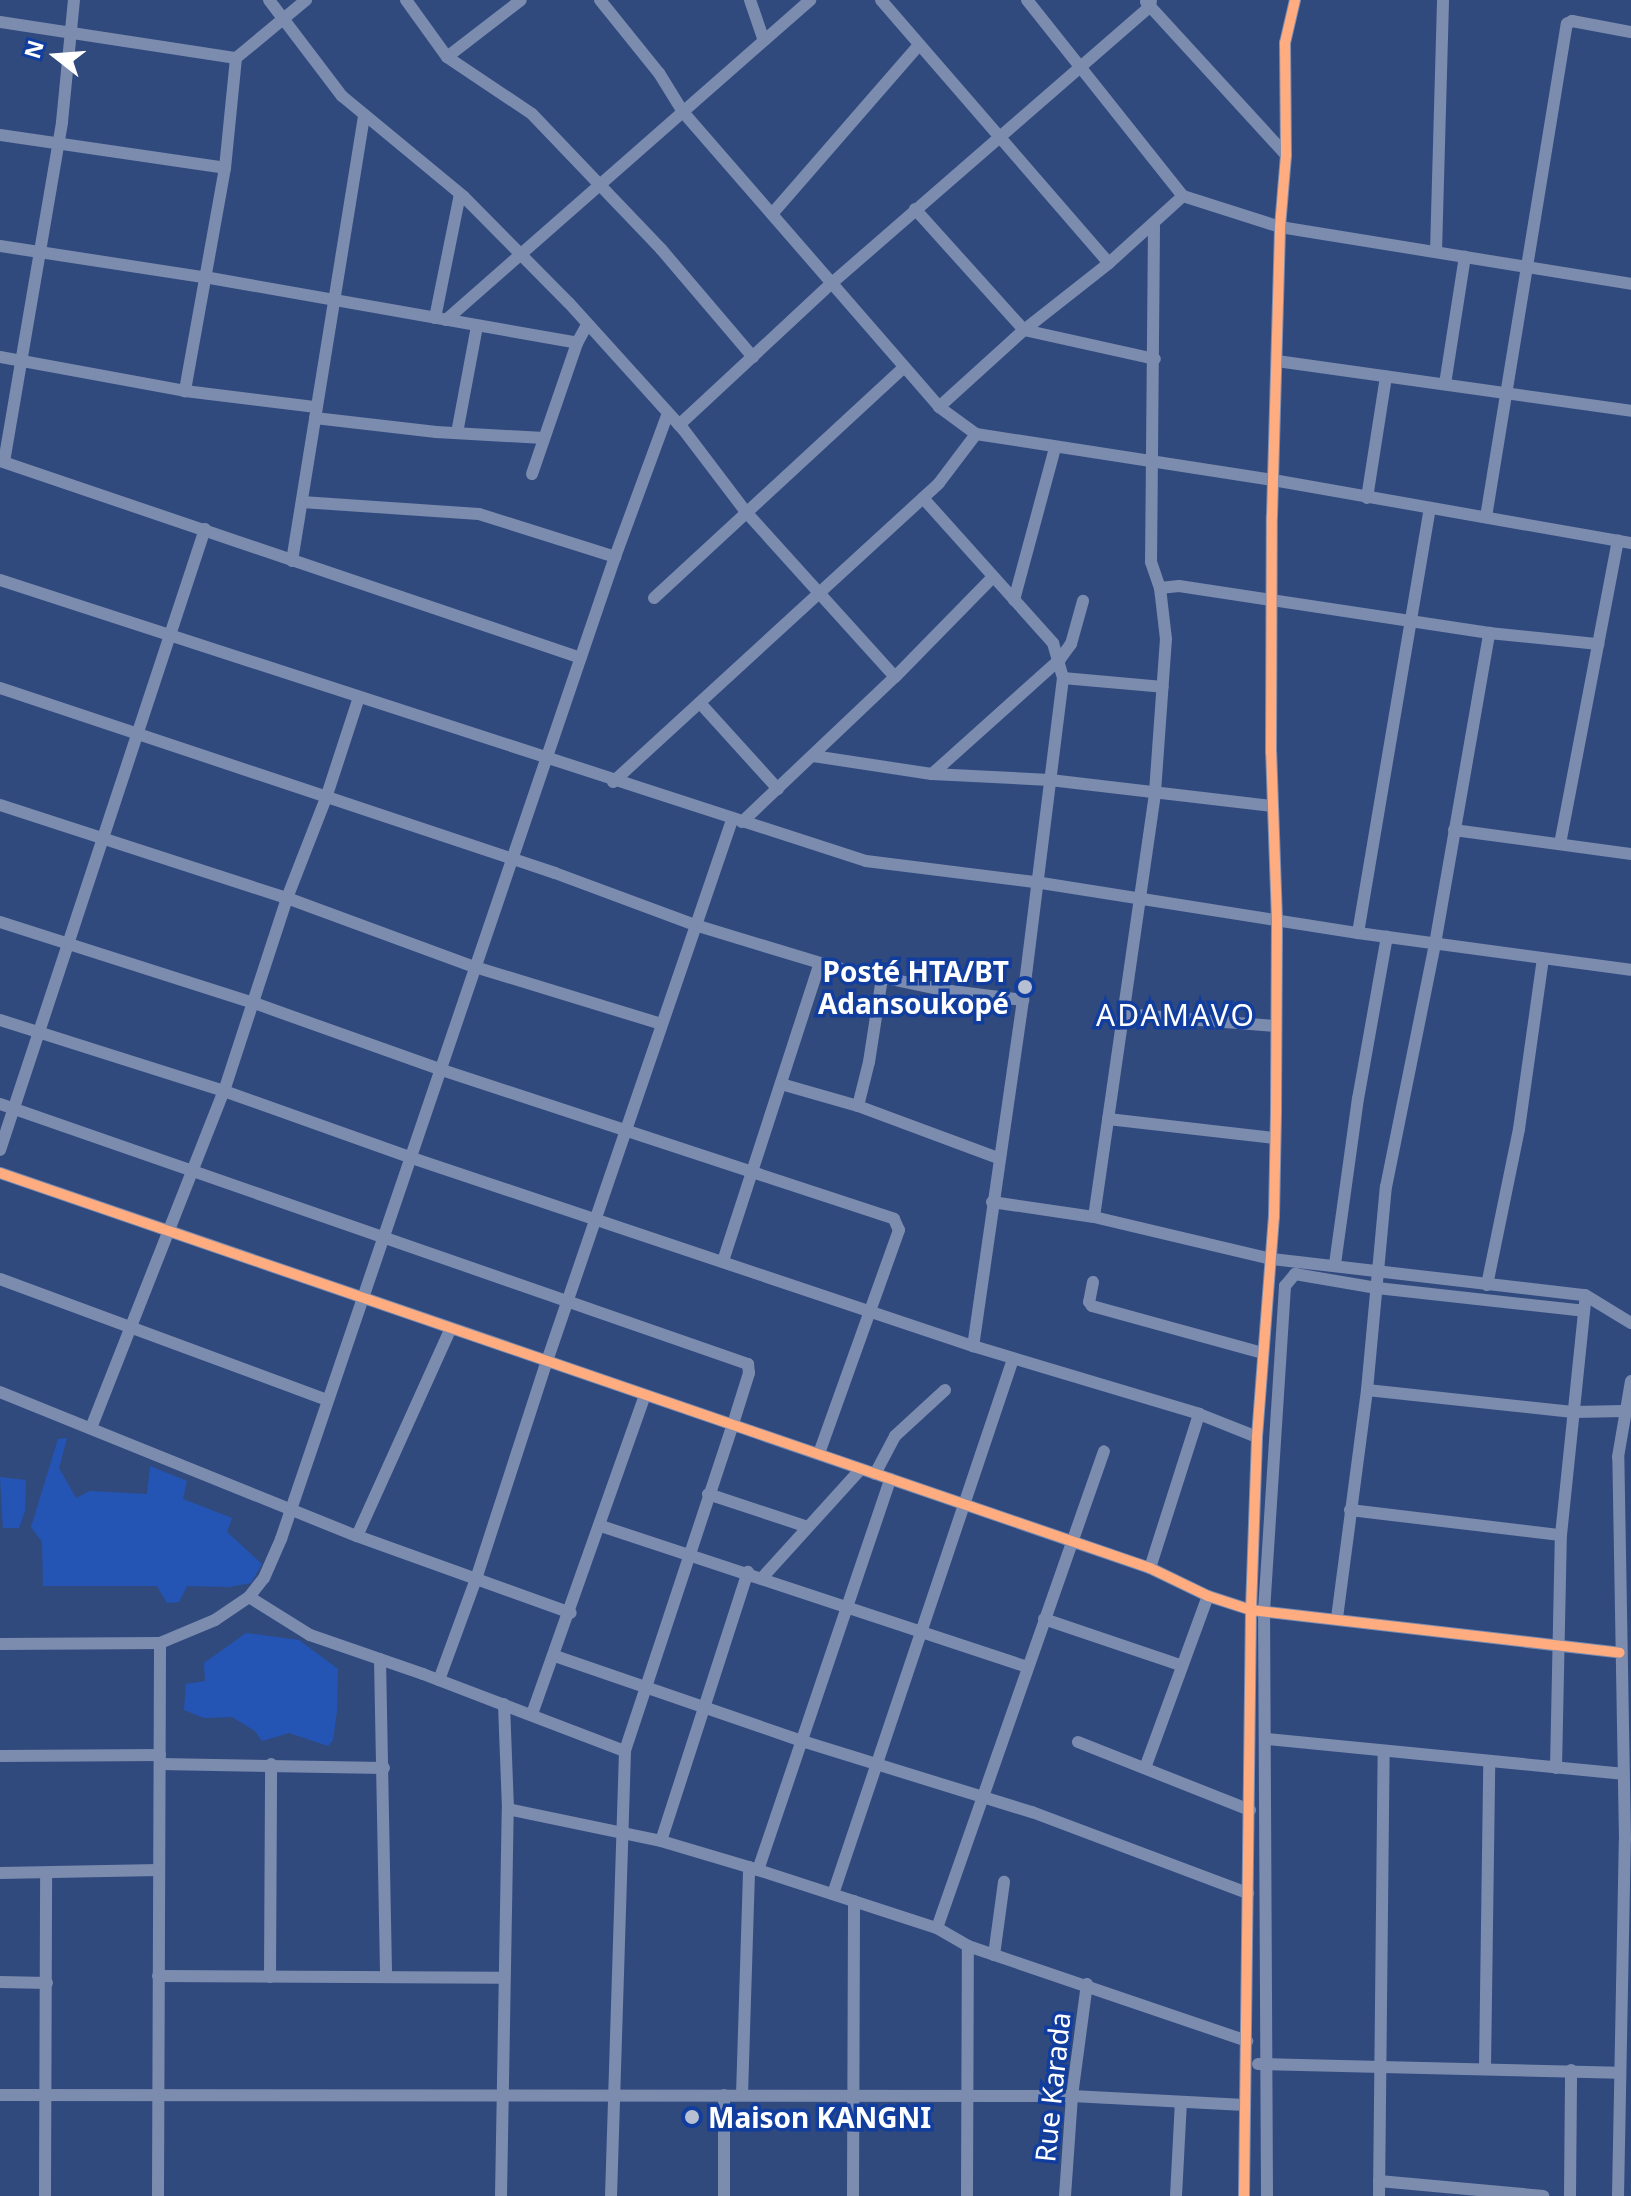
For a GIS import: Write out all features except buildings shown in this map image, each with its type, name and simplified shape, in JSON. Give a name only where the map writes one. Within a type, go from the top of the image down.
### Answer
[{"type":"street","points":[[74,0],[59,144],[2,461],[581,658]]},
{"type":"street","points":[[269,0],[342,96],[460,194],[587,325],[679,425],[746,512],[895,677]]},
{"type":"street","points":[[185,391],[225,168],[236,58],[306,0]]},
{"type":"street","points":[[406,0],[447,57],[532,114],[661,249],[753,357]]},
{"type":"street","points":[[447,57],[521,0]]},
{"type":"street","points":[[750,0],[764,41]]},
{"type":"street","points":[[441,319],[520,255],[810,0]]},
{"type":"street","points":[[881,0],[1109,263]]},
{"type":"street","points":[[1027,0],[1082,64],[1183,196],[1280,227],[1631,284]]},
{"type":"street","points":[[1267,2196],[1267,1739],[1258,1611],[1257,1437],[1272,1259],[1277,920],[1272,806],[1273,480],[1280,227],[1286,155],[1285,43],[1295,0]]},
{"type":"street","points":[[1436,252],[1443,0]]},
{"type":"street","points":[[606,2],[659,73],[683,112],[939,407],[976,434],[1273,480],[1624,542],[1598,644],[1560,844]]},
{"type":"street","points":[[679,425],[832,283],[1082,64],[1148,2],[1286,155]]},
{"type":"street","points":[[1486,517],[1567,24],[1572,21],[1631,32]]},
{"type":"street","points":[[0,22],[236,58]]},
{"type":"street","points":[[772,214],[918,46]]},
{"type":"street","points":[[292,561],[364,115]]},
{"type":"street","points":[[0,135],[225,168]]},
{"type":"street","points":[[441,319],[460,194]]},
{"type":"street","points":[[939,407],[1024,330],[1109,263],[1183,196]]},
{"type":"street","points":[[915,209],[1024,330],[1155,359]]},
{"type":"street","points":[[1094,1217],[1155,792],[1163,687],[1166,614],[1151,562],[1154,224]]},
{"type":"street","points":[[0,246],[205,278],[577,343]]},
{"type":"street","points":[[1445,384],[1465,257]]},
{"type":"street","points":[[532,474],[577,343],[587,325]]},
{"type":"street","points":[[457,433],[477,326]]},
{"type":"street","points":[[0,357],[315,413],[457,433],[544,438]]},
{"type":"street","points":[[1277,361],[1631,411]]},
{"type":"street","points":[[654,598],[904,367]]},
{"type":"street","points":[[1367,498],[1386,376]]},
{"type":"street","points":[[0,1644],[160,1643],[197,1630],[249,1597],[270,1566],[615,557],[668,413]]},
{"type":"street","points":[[613,782],[821,595],[923,498],[976,434]]},
{"type":"street","points":[[1014,600],[1055,448]]},
{"type":"street","points":[[923,498],[1053,643],[1063,678],[1035,882],[1023,1000],[973,1346]]},
{"type":"street","points":[[302,502],[479,514],[615,557]]},
{"type":"street","points":[[1358,933],[1430,509]]},
{"type":"street","points":[[0,1150],[205,529]]},
{"type":"street","points":[[439,1680],[476,1579],[695,925],[737,821],[813,756],[993,577]]},
{"type":"street","points":[[0,580],[613,782],[866,861],[1141,897],[1358,933],[1631,970]]},
{"type":"street","points":[[1160,588],[1179,586],[1489,633],[1598,644]]},
{"type":"street","points":[[932,774],[1060,659],[1071,644],[1083,601]]},
{"type":"street","points":[[1337,1618],[1367,1390],[1386,1187],[1435,944],[1489,633]]},
{"type":"street","points":[[1063,678],[1163,687]]},
{"type":"street","points":[[0,688],[512,860],[695,925],[820,963],[882,978],[1023,1000]]},
{"type":"street","points":[[91,1428],[224,1091],[287,898],[326,798],[359,697]]},
{"type":"street","points":[[700,703],[778,789]]},
{"type":"street","points":[[813,756],[932,774],[1050,780],[1272,806]]},
{"type":"street","points":[[0,805],[287,898],[475,967],[662,1024]]},
{"type":"street","points":[[1454,830],[1631,854]]},
{"type":"street","points":[[0,922],[254,1003],[439,1069],[897,1222],[899,1230],[819,1454]]},
{"type":"street","points":[[1335,1264],[1358,1099],[1387,937]]},
{"type":"street","points":[[1487,1285],[1525,1098],[1543,959]]},
{"type":"street","points":[[723,1261],[820,963]]},
{"type":"street","points":[[858,1106],[869,1062],[882,978]]},
{"type":"street","points":[[1123,1014],[1276,1026]]},
{"type":"street","points":[[0,1020],[224,1091],[409,1157],[973,1346],[1199,1414],[1257,1437]]},
{"type":"street","points":[[781,1084],[858,1106],[998,1158]]},
{"type":"street","points":[[0,1104],[744,1361],[749,1373],[643,1687],[625,1751],[620,1833],[611,2196]]},
{"type":"street","points":[[1108,1119],[1275,1138]]},
{"type":"street","points":[[0,1173],[1150,1568],[1208,1596],[1258,1611],[1620,1653]]},
{"type":"street","points":[[992,1202],[1094,1217],[1272,1259],[1585,1295],[1631,1323]]},
{"type":"street","points":[[1244,2196],[1248,1893],[1258,1611],[1285,1286],[1295,1274],[1377,1288],[1584,1311]]},
{"type":"street","points":[[0,1279],[327,1400]]},
{"type":"street","points":[[1093,1282],[1089,1302],[1092,1306],[1263,1353]]},
{"type":"street","points":[[1556,1768],[1561,1535],[1585,1295]]},
{"type":"street","points":[[357,1536],[451,1328]]},
{"type":"street","points":[[833,1894],[1013,1359]]},
{"type":"street","points":[[1618,2196],[1618,2073],[1625,1840],[1618,1457],[1631,1381]]},
{"type":"street","points":[[875,1474],[900,1430],[945,1390]]},
{"type":"street","points":[[1367,1390],[1573,1412],[1624,1411]]},
{"type":"street","points":[[0,1392],[357,1536],[571,1613]]},
{"type":"street","points":[[532,1714],[571,1613],[645,1395]]},
{"type":"street","points":[[1150,1568],[1199,1414]]},
{"type":"street","points":[[937,1928],[980,1797],[1104,1451]]},
{"type":"street","points":[[762,1578],[861,1469]]},
{"type":"street","points":[[742,2095],[753,1868],[802,1741],[845,1605],[890,1479]]},
{"type":"street","points":[[708,1494],[808,1527]]},
{"type":"street","points":[[1350,1510],[1561,1535]]},
{"type":"street","points":[[601,1526],[748,1572],[1027,1667]]},
{"type":"street","points":[[661,1841],[748,1572]]},
{"type":"street","points":[[1145,1768],[1180,1665],[1208,1596]]},
{"type":"street","points":[[249,1597],[310,1635],[532,1714],[625,1751]]},
{"type":"street","points":[[1044,1619],[1180,1665]]},
{"type":"street","points":[[158,2196],[160,1643]]},
{"type":"street","points":[[555,1656],[875,1765],[1032,1812],[1248,1893]]},
{"type":"street","points":[[380,1659],[386,1976]]},
{"type":"street","points":[[501,2196],[502,1978],[508,1809],[504,1704]]},
{"type":"street","points":[[1267,1739],[1384,1753],[1622,1774]]},
{"type":"street","points":[[1078,1742],[1250,1810]]},
{"type":"street","points":[[1379,2196],[1384,1753]]},
{"type":"street","points":[[0,1756],[384,1768]]},
{"type":"street","points":[[1485,2068],[1489,1763]]},
{"type":"street","points":[[270,1977],[271,1764]]},
{"type":"street","points":[[508,1809],[661,1841],[753,1868],[937,1928],[968,1946],[1247,2041]]},
{"type":"street","points":[[0,1873],[159,1870]]},
{"type":"street","points":[[45,2196],[46,1874]]},
{"type":"street","points":[[994,1955],[1004,1882]]},
{"type":"street","points":[[853,2196],[854,1901]]},
{"type":"street","points":[[967,2196],[968,1946]]},
{"type":"street","points":[[158,1976],[502,1978]]},
{"type":"street","points":[[0,1982],[47,1983]]},
{"type":"street","name":"Rue Karada","points":[[1065,2196],[1072,2096],[1087,1984]]},
{"type":"street","points":[[1246,2063],[1618,2073]]},
{"type":"street","points":[[1570,2196],[1571,2070]]},
{"type":"street","points":[[0,2095],[1072,2096],[1245,2105]]},
{"type":"street","points":[[724,2095],[724,2196]]},
{"type":"street","points":[[1176,2196],[1181,2102]]},
{"type":"street","points":[[1379,2181],[1543,2196]]},
{"type":"shaded area","points":[[67,1438],[59,1468],[76,1498],[90,1491],[147,1494],[150,1466],[187,1481],[183,1499],[232,1518],[227,1532],[262,1564],[251,1583],[229,1587],[187,1586],[179,1602],[167,1603],[157,1586],[43,1586],[42,1542],[31,1527],[58,1439]]},
{"type":"shaded area","points":[[0,1477],[26,1480],[25,1511],[19,1528],[3,1528]]},
{"type":"shaded area","points":[[246,1633],[299,1640],[338,1669],[337,1711],[333,1740],[328,1746],[289,1733],[262,1741],[255,1731],[232,1717],[204,1718],[184,1710],[186,1684],[205,1681],[204,1663]]},
{"type":"cycle path","points":[[1244,2196],[1251,1610],[1257,1437],[1274,1217],[1276,1111],[1277,920],[1271,752],[1272,516],[1280,227],[1286,155],[1285,43],[1295,0]]},
{"type":"cycle path","points":[[0,1173],[1150,1568],[1208,1596],[1251,1610],[1620,1653]]},
{"type":"place","name":"Posté HTA/BT Adansoukopé","points":[[1025,987]]},
{"type":"place","name":"Maison KANGNI","points":[[692,2117]]},
{"type":"district","name":"ADAMAVO","points":[[1176,1015]]}]
